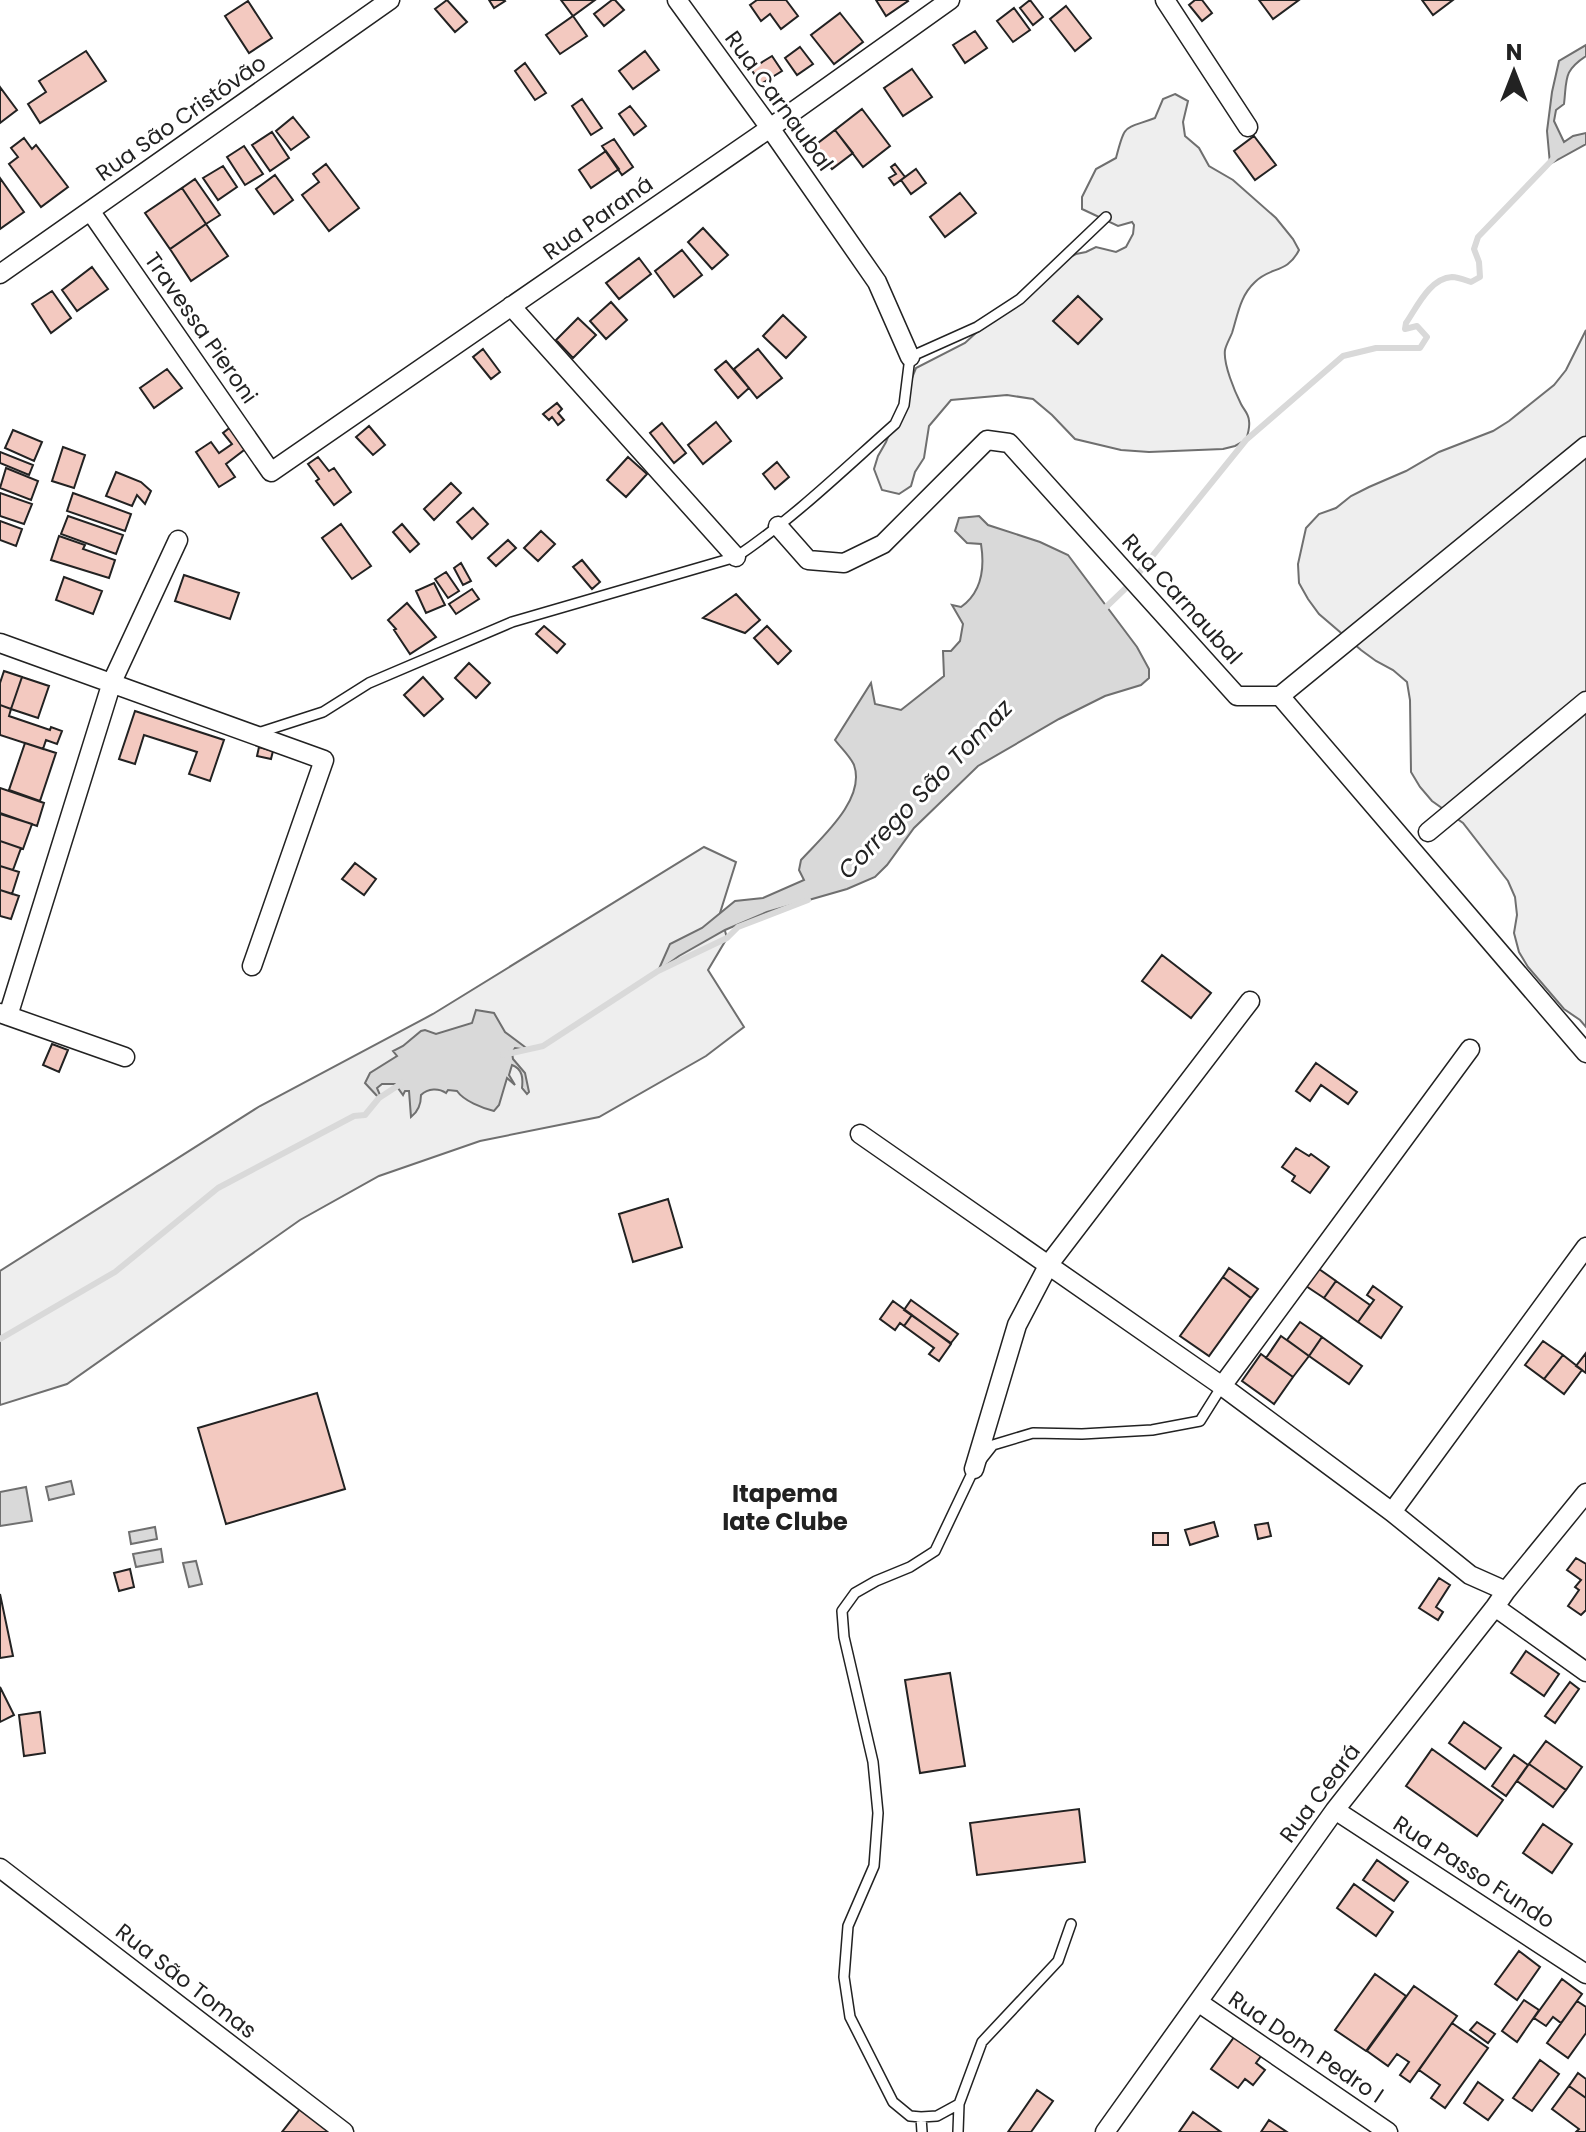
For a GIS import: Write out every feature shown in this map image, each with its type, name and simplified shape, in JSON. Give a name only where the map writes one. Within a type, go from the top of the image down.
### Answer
[{"type":"street","name":"Rua São Cristóvão","points":[[0,274],[390,0]]},
{"type":"street","name":"Rua Carnaubal","points":[[677,0],[877,282],[910,357]]},
{"type":"street","name":"Rua Paraná","points":[[271,472],[950,0]]},
{"type":"street","points":[[1165,0],[1248,127]]},
{"type":"street","name":"Travessa Pieroni","points":[[91,212],[271,472]]},
{"type":"street","points":[[511,306],[736,557]]},
{"type":"street","name":"Rua Carnaubal","points":[[778,526],[808,560],[844,563],[883,544],[987,440],[1009,443],[1237,696],[1280,696]]},
{"type":"street","points":[[1586,446],[1280,696],[1586,1053]]},
{"type":"street","points":[[125,1057],[4,1015],[112,682],[178,540]]},
{"type":"street","points":[[0,643],[324,760],[252,966]]},
{"type":"street","points":[[1428,832],[1584,707]]},
{"type":"street","points":[[974,1469],[1017,1325],[1049,1264],[1250,1001]]},
{"type":"street","points":[[1222,1386],[1470,1049]]},
{"type":"street","points":[[860,1134],[1222,1386],[1392,1512],[1586,1672]]},
{"type":"street","points":[[1392,1512],[1586,1247]]},
{"type":"street","name":"Rua Ceará","points":[[1105,2132],[1335,1810],[1586,1493]]},
{"type":"street","name":"Rua Passo Fundo","points":[[1335,1810],[1586,1974]]},
{"type":"street","name":"Rua São Tomas","points":[[0,1868],[344,2132]]},
{"type":"street","name":"Rua Dom Pedro I","points":[[1198,2002],[1388,2132]]},
{"type":"lane","points":[[251,735],[323,712],[369,683],[512,622],[736,557],[778,526],[895,424],[904,405],[910,357],[977,327],[1020,299],[1106,217]]},
{"type":"lane","points":[[959,2104],[937,2116],[910,2116],[893,2102],[850,2017],[844,1977],[848,1926],[874,1866],[878,1813],[873,1762],[844,1637],[842,1611],[855,1593],[910,1567],[935,1551],[974,1469],[993,1445],[1033,1433],[1152,1430],[1200,1421],[1222,1386]]},
{"type":"lane","points":[[958,2132],[959,2104],[982,2042],[1058,1961],[1071,1924]]},
{"type":"lane","points":[[921,2117],[922,2132]]},
{"type":"shaded area","points":[[1175,94],[1188,101],[1183,122],[1185,136],[1199,148],[1209,166],[1233,180],[1276,218],[1299,250],[1289,263],[1261,277],[1250,287],[1226,348],[1230,378],[1249,419],[1246,440],[1223,449],[1121,450],[1075,439],[1033,399],[1007,395],[951,400],[929,426],[924,458],[911,486],[899,494],[882,490],[874,469],[916,368],[965,343],[1046,269],[1096,247],[1116,252],[1126,247],[1133,234],[1132,222],[1118,226],[1082,209],[1082,197],[1096,169],[1116,158],[1127,129],[1155,118],[1163,99]]},
{"type":"shaded area","points":[[1586,330],[1586,1027],[1564,1009],[1519,952],[1514,933],[1517,915],[1515,897],[1508,881],[1463,823],[1432,801],[1411,772],[1407,682],[1361,650],[1319,614],[1299,583],[1298,564],[1306,528],[1319,514],[1336,508],[1351,496],[1439,452],[1493,431],[1509,421],[1554,385],[1566,370]]},
{"type":"shaded area","points":[[704,847],[736,862],[720,913],[727,938],[708,970],[744,1027],[706,1056],[599,1117],[480,1141],[379,1176],[300,1220],[67,1384],[0,1405],[0,1271],[260,1106],[433,1014]]},
{"type":"water","points":[[1586,45],[1586,56],[1570,71],[1564,104],[1556,110],[1554,121],[1564,142],[1586,133],[1586,144],[1550,164],[1547,131],[1559,61]]},
{"type":"water","points":[[979,516],[988,525],[1068,555],[1137,647],[1149,669],[1149,678],[1141,685],[1105,696],[1059,719],[978,766],[914,828],[875,877],[847,889],[767,912],[725,930],[658,971],[670,944],[702,928],[735,901],[763,898],[804,880],[799,870],[801,860],[840,817],[854,791],[854,765],[835,740],[871,683],[875,704],[901,710],[944,676],[943,651],[951,651],[960,641],[963,624],[952,605],[961,607],[974,594],[983,562],[981,544],[967,543],[955,531],[959,518]]},
{"type":"water","points":[[476,1010],[494,1013],[505,1032],[529,1050],[515,1048],[512,1053],[513,1059],[525,1073],[527,1094],[522,1088],[520,1072],[512,1065],[509,1075],[515,1085],[507,1078],[499,1105],[494,1111],[469,1101],[457,1091],[448,1090],[446,1093],[434,1090],[421,1095],[419,1107],[411,1117],[409,1091],[403,1095],[395,1084],[382,1084],[377,1088],[379,1098],[365,1083],[370,1073],[397,1056],[393,1051],[421,1031],[436,1034],[472,1023]]},
{"type":"water","points":[[71,1481],[74,1494],[49,1500],[46,1487]]},
{"type":"water","points":[[26,1487],[32,1521],[0,1526],[0,1492]]},
{"type":"water","points":[[155,1527],[157,1539],[131,1544],[129,1532]]},
{"type":"water","points":[[161,1549],[163,1562],[136,1567],[133,1554]]},
{"type":"water","points":[[196,1561],[202,1584],[189,1587],[183,1563]]},
{"type":"building","points":[[447,0],[467,22],[455,32],[435,9]]},
{"type":"building","points":[[489,0],[504,0],[505,1],[494,8]]},
{"type":"building","points":[[561,0],[595,0],[573,16]]},
{"type":"building","points":[[612,0],[624,10],[604,26],[594,14]]},
{"type":"building","points":[[757,0],[786,0],[798,16],[781,29],[770,14],[761,21],[750,5]]},
{"type":"building","points":[[876,0],[907,0],[908,1],[886,16]]},
{"type":"building","points":[[1030,0],[1043,17],[1033,25],[1020,8]]},
{"type":"building","points":[[1195,0],[1202,0],[1212,13],[1202,21],[1189,5]]},
{"type":"building","points":[[1259,0],[1299,0],[1273,19]]},
{"type":"building","points":[[1422,0],[1453,0],[1433,15]]},
{"type":"building","points":[[248,1],[272,38],[249,53],[225,16]]},
{"type":"building","points":[[1066,6],[1091,38],[1075,51],[1050,19]]},
{"type":"building","points":[[1014,8],[1030,30],[1013,42],[997,21]]},
{"type":"building","points":[[840,13],[863,42],[834,64],[811,35]]},
{"type":"building","points":[[573,16],[587,36],[560,54],[546,35]]},
{"type":"building","points":[[975,31],[987,48],[965,63],[953,45]]},
{"type":"building","points":[[800,47],[813,64],[797,75],[785,58]]},
{"type":"building","points":[[86,51],[106,81],[40,123],[28,104],[46,92],[39,81]]},
{"type":"building","points":[[645,51],[659,70],[633,89],[619,71]]},
{"type":"building","points":[[772,56],[782,71],[761,84],[751,69]]},
{"type":"building","points":[[525,63],[546,93],[535,100],[515,71]]},
{"type":"building","points":[[912,69],[932,97],[903,116],[884,88]]},
{"type":"building","points":[[0,87],[17,110],[0,123]]},
{"type":"building","points":[[582,99],[602,128],[591,135],[572,106]]},
{"type":"building","points":[[630,106],[646,126],[634,135],[619,114]]},
{"type":"building","points":[[862,109],[890,146],[863,167],[835,130]]},
{"type":"building","points":[[293,117],[309,137],[291,150],[276,131]]},
{"type":"building","points":[[835,130],[853,153],[832,169],[814,146]]},
{"type":"building","points":[[272,132],[289,158],[270,171],[252,145]]},
{"type":"building","points":[[1254,136],[1276,165],[1255,180],[1234,151]]},
{"type":"building","points":[[24,138],[32,149],[36,145],[68,187],[41,207],[9,164],[18,157],[11,148]]},
{"type":"building","points":[[614,139],[633,167],[622,175],[602,146]]},
{"type":"building","points":[[244,146],[263,174],[245,185],[227,157]]},
{"type":"building","points":[[606,151],[619,169],[591,188],[579,170]]},
{"type":"building","points":[[326,164],[359,208],[329,231],[302,195],[319,182],[313,174]]},
{"type":"building","points":[[895,164],[905,177],[894,185],[889,178],[896,174],[891,167]]},
{"type":"building","points":[[223,166],[237,187],[218,200],[203,178]]},
{"type":"building","points":[[916,169],[926,183],[911,194],[901,180]]},
{"type":"building","points":[[275,175],[293,200],[274,214],[256,189]]},
{"type":"building","points":[[0,178],[24,212],[0,229]]},
{"type":"building","points":[[195,179],[220,215],[206,224],[182,188]]},
{"type":"building","points":[[182,188],[206,224],[170,249],[145,213]]},
{"type":"building","points":[[960,193],[976,213],[945,237],[930,217]]},
{"type":"building","points":[[206,224],[228,256],[191,281],[170,249]]},
{"type":"building","points":[[703,228],[728,255],[712,269],[688,242]]},
{"type":"building","points":[[682,250],[702,275],[674,297],[655,271]]},
{"type":"building","points":[[639,258],[651,274],[619,299],[606,283]]},
{"type":"building","points":[[92,267],[108,289],[77,311],[62,290]]},
{"type":"building","points":[[52,291],[71,318],[51,333],[32,304]]},
{"type":"building","points":[[1078,296],[1102,319],[1078,344],[1053,321]]},
{"type":"building","points":[[611,302],[627,320],[606,339],[590,321]]},
{"type":"building","points":[[783,315],[806,337],[786,358],[763,336]]},
{"type":"building","points":[[578,318],[596,335],[573,358],[556,340]]},
{"type":"building","points":[[483,349],[500,372],[491,379],[473,357]]},
{"type":"building","points":[[758,349],[782,378],[757,398],[734,369]]},
{"type":"building","points":[[726,361],[749,388],[738,398],[715,370]]},
{"type":"building","points":[[167,369],[182,388],[154,408],[140,388]]},
{"type":"building","points":[[557,403],[562,409],[558,413],[564,420],[558,425],[552,417],[549,420],[543,414]]},
{"type":"building","points":[[716,422],[731,441],[703,464],[688,445]]},
{"type":"building","points":[[662,423],[686,453],[674,463],[650,433]]},
{"type":"building","points":[[232,426],[248,447],[226,464],[235,477],[219,487],[196,452],[211,442],[219,453],[232,444],[223,433]]},
{"type":"building","points":[[369,426],[385,445],[373,455],[356,437]]},
{"type":"building","points":[[13,430],[42,442],[34,461],[5,448]]},
{"type":"building","points":[[63,447],[85,455],[74,488],[52,481]]},
{"type":"building","points":[[0,452],[33,465],[29,475],[0,463]]},
{"type":"building","points":[[318,457],[329,471],[334,468],[351,492],[334,505],[308,464]]},
{"type":"building","points":[[628,457],[647,474],[626,497],[607,480]]},
{"type":"building","points":[[777,462],[789,477],[775,489],[763,474]]},
{"type":"building","points":[[6,468],[38,481],[31,500],[0,488]]},
{"type":"building","points":[[116,472],[141,482],[151,491],[145,504],[137,495],[132,506],[106,496]]},
{"type":"building","points":[[451,483],[461,493],[434,520],[424,509]]},
{"type":"building","points":[[0,493],[32,504],[24,524],[0,516]]},
{"type":"building","points":[[73,493],[131,514],[125,531],[67,511]]},
{"type":"building","points":[[473,508],[488,524],[472,539],[457,522]]},
{"type":"building","points":[[68,516],[123,535],[116,554],[61,534]]},
{"type":"building","points":[[0,521],[22,529],[16,546],[0,540]]},
{"type":"building","points":[[341,524],[371,566],[352,579],[322,538]]},
{"type":"building","points":[[402,524],[419,544],[410,552],[393,532]]},
{"type":"building","points":[[541,531],[555,544],[538,561],[524,548]]},
{"type":"building","points":[[59,536],[85,545],[83,549],[115,560],[109,578],[51,560]]},
{"type":"building","points":[[508,540],[516,548],[496,566],[488,558]]},
{"type":"building","points":[[582,560],[600,582],[592,589],[573,567]]},
{"type":"building","points":[[461,563],[471,581],[463,585],[454,568]]},
{"type":"building","points":[[446,572],[459,591],[448,598],[435,579]]},
{"type":"building","points":[[184,575],[239,593],[230,619],[175,601]]},
{"type":"building","points":[[64,577],[102,591],[93,614],[56,600]]},
{"type":"building","points":[[434,583],[445,605],[426,613],[416,591]]},
{"type":"building","points":[[472,589],[479,599],[456,614],[449,604]]},
{"type":"building","points":[[736,594],[760,620],[745,633],[703,618]]},
{"type":"building","points":[[407,603],[436,637],[410,654],[388,620]]},
{"type":"building","points":[[544,626],[565,644],[557,653],[536,634]]},
{"type":"building","points":[[767,626],[791,651],[778,664],[754,638]]},
{"type":"building","points":[[469,663],[490,683],[476,698],[455,678]]},
{"type":"building","points":[[4,671],[22,677],[11,709],[0,705],[0,683]]},
{"type":"building","points":[[22,677],[49,686],[38,718],[11,709]]},
{"type":"building","points":[[423,677],[443,699],[424,716],[404,695]]},
{"type":"building","points":[[0,705],[11,709],[9,716],[62,731],[57,744],[46,740],[43,749],[0,735]]},
{"type":"building","points":[[135,711],[224,740],[210,781],[189,774],[197,752],[144,735],[135,764],[119,759]]},
{"type":"building","points":[[25,743],[56,753],[40,801],[9,790]]},
{"type":"building","points":[[259,747],[273,751],[271,759],[257,756]]},
{"type":"building","points":[[0,788],[44,803],[37,826],[0,813]]},
{"type":"building","points":[[0,814],[32,824],[23,849],[0,841]]},
{"type":"building","points":[[0,841],[21,848],[13,870],[0,866]]},
{"type":"building","points":[[355,863],[376,879],[364,895],[342,879]]},
{"type":"building","points":[[0,866],[19,872],[12,894],[0,890]]},
{"type":"building","points":[[0,890],[19,896],[11,919],[0,916]]},
{"type":"building","points":[[1162,955],[1211,993],[1191,1018],[1142,981]]},
{"type":"building","points":[[52,1044],[68,1050],[59,1072],[43,1065]]},
{"type":"building","points":[[1316,1063],[1357,1092],[1348,1104],[1321,1085],[1310,1101],[1296,1091]]},
{"type":"building","points":[[1296,1148],[1329,1167],[1310,1193],[1292,1181],[1295,1176],[1282,1167]]},
{"type":"building","points":[[668,1199],[682,1247],[633,1262],[619,1214]]},
{"type":"building","points":[[1229,1268],[1258,1289],[1251,1298],[1223,1277]]},
{"type":"building","points":[[1319,1269],[1336,1281],[1324,1298],[1306,1286]]},
{"type":"building","points":[[1223,1277],[1251,1298],[1209,1356],[1180,1336]]},
{"type":"building","points":[[1336,1281],[1370,1305],[1358,1322],[1324,1298]]},
{"type":"building","points":[[1373,1286],[1402,1307],[1381,1338],[1358,1322],[1374,1300],[1367,1295]]},
{"type":"building","points":[[911,1300],[958,1334],[951,1343],[904,1310]]},
{"type":"building","points":[[893,1301],[912,1315],[904,1326],[900,1323],[895,1330],[880,1319]]},
{"type":"building","points":[[912,1315],[951,1344],[939,1361],[929,1354],[934,1348],[904,1326]]},
{"type":"building","points":[[1300,1322],[1322,1337],[1309,1356],[1287,1340]]},
{"type":"building","points":[[1281,1336],[1309,1356],[1293,1377],[1266,1358]]},
{"type":"building","points":[[1322,1337],[1362,1366],[1349,1384],[1309,1356]]},
{"type":"building","points":[[1543,1341],[1563,1355],[1544,1379],[1525,1365]]},
{"type":"building","points":[[1586,1353],[1586,1373],[1576,1366]]},
{"type":"building","points":[[1261,1354],[1293,1377],[1274,1404],[1242,1381]]},
{"type":"building","points":[[1563,1355],[1582,1370],[1564,1394],[1544,1379]]},
{"type":"building","points":[[317,1393],[345,1489],[226,1524],[198,1428]]},
{"type":"building","points":[[1214,1522],[1218,1536],[1190,1545],[1185,1530]]},
{"type":"building","points":[[1268,1523],[1271,1536],[1258,1539],[1255,1525]]},
{"type":"building","points":[[1153,1533],[1168,1533],[1168,1545],[1153,1545]]},
{"type":"building","points":[[1576,1558],[1586,1564],[1586,1610],[1581,1615],[1568,1606],[1579,1590],[1575,1587],[1581,1580],[1567,1570]]},
{"type":"building","points":[[130,1569],[134,1587],[119,1591],[114,1573]]},
{"type":"building","points":[[1439,1578],[1450,1585],[1436,1607],[1443,1612],[1438,1620],[1419,1608]]},
{"type":"building","points":[[0,1594],[13,1656],[0,1658]]},
{"type":"building","points":[[1526,1651],[1559,1674],[1544,1696],[1511,1673]]},
{"type":"building","points":[[950,1673],[965,1766],[920,1773],[905,1680]]},
{"type":"building","points":[[1570,1682],[1579,1689],[1555,1723],[1545,1716]]},
{"type":"building","points":[[0,1687],[14,1715],[0,1722]]},
{"type":"building","points":[[40,1712],[45,1753],[24,1756],[19,1715]]},
{"type":"building","points":[[1464,1722],[1501,1748],[1485,1769],[1449,1743]]},
{"type":"building","points":[[1546,1741],[1582,1767],[1566,1790],[1529,1764]]},
{"type":"building","points":[[1432,1749],[1503,1800],[1477,1836],[1406,1786]]},
{"type":"building","points":[[1514,1755],[1528,1765],[1506,1796],[1492,1786]]},
{"type":"building","points":[[1529,1764],[1566,1790],[1553,1807],[1517,1781]]},
{"type":"building","points":[[1079,1809],[1085,1862],[977,1875],[970,1823]]},
{"type":"building","points":[[1543,1824],[1572,1844],[1552,1873],[1523,1853]]},
{"type":"building","points":[[1377,1860],[1408,1882],[1394,1901],[1363,1880]]},
{"type":"building","points":[[1354,1884],[1393,1912],[1376,1936],[1337,1908]]},
{"type":"building","points":[[1519,1951],[1540,1967],[1517,2000],[1495,1984]]},
{"type":"building","points":[[1375,1974],[1406,1996],[1366,2051],[1335,2030]]},
{"type":"building","points":[[1562,1979],[1582,1994],[1561,2023],[1553,2017],[1546,2026],[1534,2018]]},
{"type":"building","points":[[1414,1986],[1457,2016],[1410,2082],[1400,2075],[1409,2062],[1397,2054],[1388,2066],[1367,2051]]},
{"type":"building","points":[[1524,2000],[1539,2010],[1517,2042],[1502,2031]]},
{"type":"building","points":[[1577,2001],[1586,2007],[1586,2033],[1568,2058],[1547,2043]]},
{"type":"building","points":[[1477,2022],[1495,2034],[1488,2043],[1470,2030]]},
{"type":"building","points":[[1452,2023],[1488,2048],[1445,2108],[1431,2098],[1440,2085],[1419,2070]]},
{"type":"building","points":[[1237,2033],[1264,2052],[1256,2063],[1265,2070],[1253,2085],[1245,2079],[1238,2088],[1211,2069]]},
{"type":"building","points":[[1540,2060],[1559,2074],[1532,2111],[1513,2098]]},
{"type":"building","points":[[1578,2073],[1586,2079],[1586,2098],[1569,2086]]},
{"type":"building","points":[[1478,2082],[1503,2100],[1488,2120],[1464,2103]]},
{"type":"building","points":[[1569,2086],[1586,2098],[1586,2132],[1576,2132],[1579,2129],[1552,2109]]},
{"type":"building","points":[[1037,2090],[1053,2101],[1031,2132],[1008,2132]]},
{"type":"building","points":[[300,2109],[331,2132],[282,2132]]},
{"type":"building","points":[[1193,2112],[1221,2132],[1179,2132]]},
{"type":"building","points":[[1269,2120],[1287,2132],[1261,2132]]},
{"type":"waterway","name":"Corrego São Tomaz","points":[[1103,610],[1129,585],[1246,440],[1343,356],[1376,348],[1420,348],[1427,337],[1417,326],[1405,329],[1420,302],[1437,282],[1444,279],[1454,277],[1471,282],[1480,277],[1474,249],[1478,237],[1554,158]]},
{"type":"waterway","name":"Corrego São Tomaz","points":[[503,1055],[543,1046],[658,971],[727,938],[738,927],[808,900]]},
{"type":"waterway","name":"Corrego São Tomaz","points":[[0,1339],[115,1272],[218,1188],[354,1116],[365,1115],[379,1098],[402,1083]]},
{"type":"district","name":"Itapema Iate Clube","points":[[785,1507]]}]
